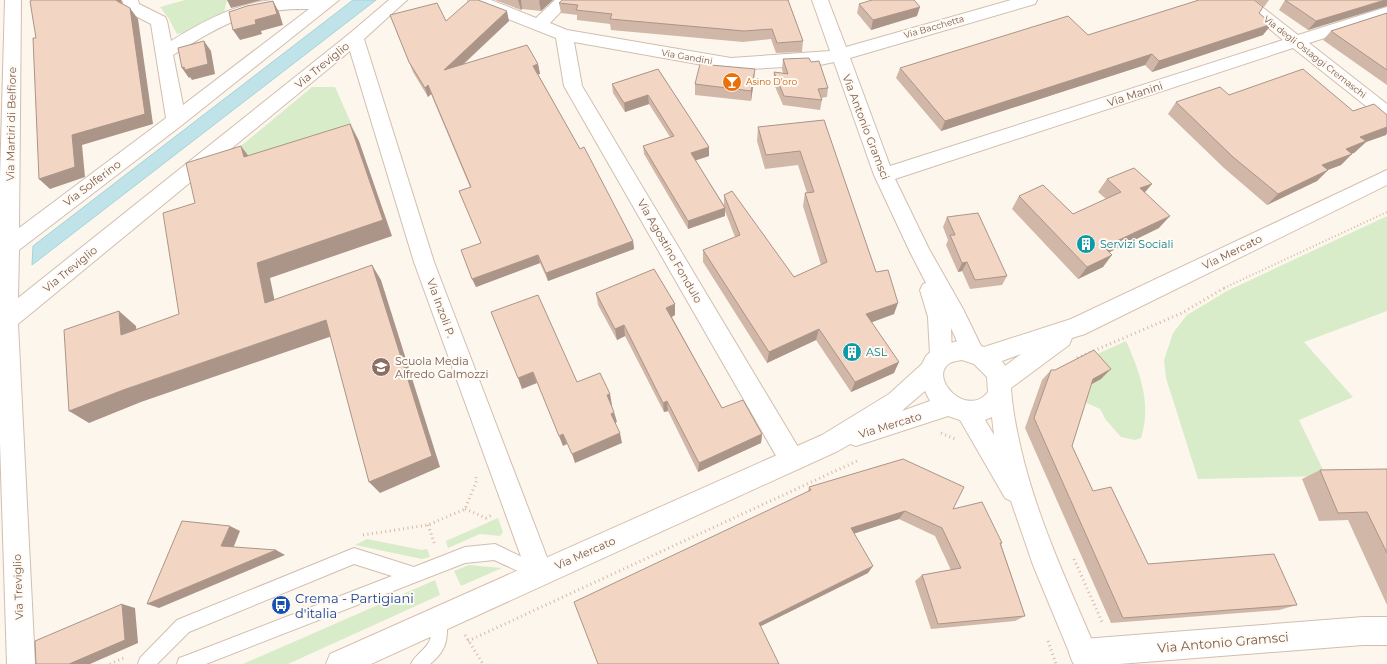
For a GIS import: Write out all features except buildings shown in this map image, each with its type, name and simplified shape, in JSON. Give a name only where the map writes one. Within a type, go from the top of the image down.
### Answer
[{"type":"street","points":[[130,0],[132,7],[159,21],[176,120]]},
{"type":"street","name":"Via Treviglio","points":[[21,664],[7,320],[400,0]]},
{"type":"street","name":"Via Gandini","points":[[476,0],[564,35],[731,64],[820,59],[839,55]]},
{"type":"street","points":[[538,25],[564,0]]},
{"type":"street","name":"Via Antonio Gramsci","points":[[820,0],[884,175],[920,252],[978,355]]},
{"type":"street","name":"Via Bacchetta","points":[[839,55],[1029,0]]},
{"type":"street","name":"Via degli Ostaggi Cremaschi","points":[[1243,0],[1387,113]]},
{"type":"street","points":[[164,53],[209,26],[251,9],[292,2],[328,2]]},
{"type":"street","name":"Via Solferino","points":[[9,246],[176,120],[328,2]]},
{"type":"street","name":"Via Martiri di Belfiore","points":[[7,320],[18,4]]},
{"type":"street","name":"Via Manini","points":[[884,175],[1387,12]]},
{"type":"street","name":"Via Agostino Fondulo","points":[[564,35],[573,86],[792,460]]},
{"type":"street","name":"Via Inzoli P.","points":[[355,38],[424,262],[540,573]]},
{"type":"street","name":"Via Mercato","points":[[978,355],[1077,327],[1387,177]]},
{"type":"street","name":"Via Antonio Gramsci","points":[[920,252],[939,317],[936,363]]},
{"type":"street","name":"Via Mercato","points":[[1000,388],[1077,327]]},
{"type":"street","points":[[951,351],[978,355],[998,373],[1000,388],[996,401],[989,407],[979,411],[958,408],[936,392],[931,382],[936,363],[951,351]]},
{"type":"street","name":"Via Mercato","points":[[830,443],[897,400],[936,363]]},
{"type":"street","name":"Via Antonio Gramsci","points":[[1000,388],[1002,416],[1026,510],[1085,658],[1115,651],[1375,631]]},
{"type":"street","name":"Via Antonio Gramsci","points":[[958,408],[1026,510]]},
{"type":"street","name":"Via Mercato","points":[[340,664],[830,443],[910,419],[958,408]]},
{"type":"lane","points":[[185,664],[465,555],[494,552],[540,573]]},
{"type":"lane","points":[[146,664],[183,626],[354,556],[414,575]]},
{"type":"lane","points":[[420,664],[437,645],[439,620]]},
{"type":"path","points":[[1070,361],[1182,313],[1223,288],[1387,212]]},
{"type":"path","points":[[934,432],[946,434],[958,441]]},
{"type":"path","points":[[468,641],[860,459]]},
{"type":"path","points":[[1073,556],[1115,651]]},
{"type":"path","points":[[1045,634],[1056,664]]},
{"type":"green space","points":[[185,0],[227,0],[224,13],[186,33],[177,34],[169,19],[160,7]]},
{"type":"green space","points":[[312,87],[335,87],[359,141],[200,180]]},
{"type":"green space","points":[[1387,216],[1387,311],[1304,342],[1353,397],[1299,420],[1326,476],[1198,479],[1166,378],[1164,360],[1173,333],[1187,315],[1227,291]]},
{"type":"green space","points":[[1126,341],[1140,377],[1145,401],[1144,426],[1141,438],[1135,440],[1121,437],[1106,420],[1100,409],[1071,396],[1084,360]]},
{"type":"green space","points":[[498,518],[503,532],[500,536],[480,534],[448,548],[446,541]]},
{"type":"green space","points":[[367,539],[422,550],[427,549],[430,557],[422,559],[355,545]]},
{"type":"green space","points":[[469,565],[502,568],[461,586],[454,571]]},
{"type":"green space","points":[[435,580],[440,595],[288,664],[243,664]]},
{"type":"water","points":[[353,0],[376,0],[32,265],[33,246]]},
{"type":"place","name":"Asino D'oro","points":[[732,82]]},
{"type":"place","name":"Servizi Sociali","points":[[1086,244]]},
{"type":"place","name":"ASL","points":[[852,352]]},
{"type":"place","name":"Scuola Media Alfredo Galmozzi","points":[[381,367]]},
{"type":"place","name":"Crema - Partigiani d'italia","points":[[281,605]]}]
